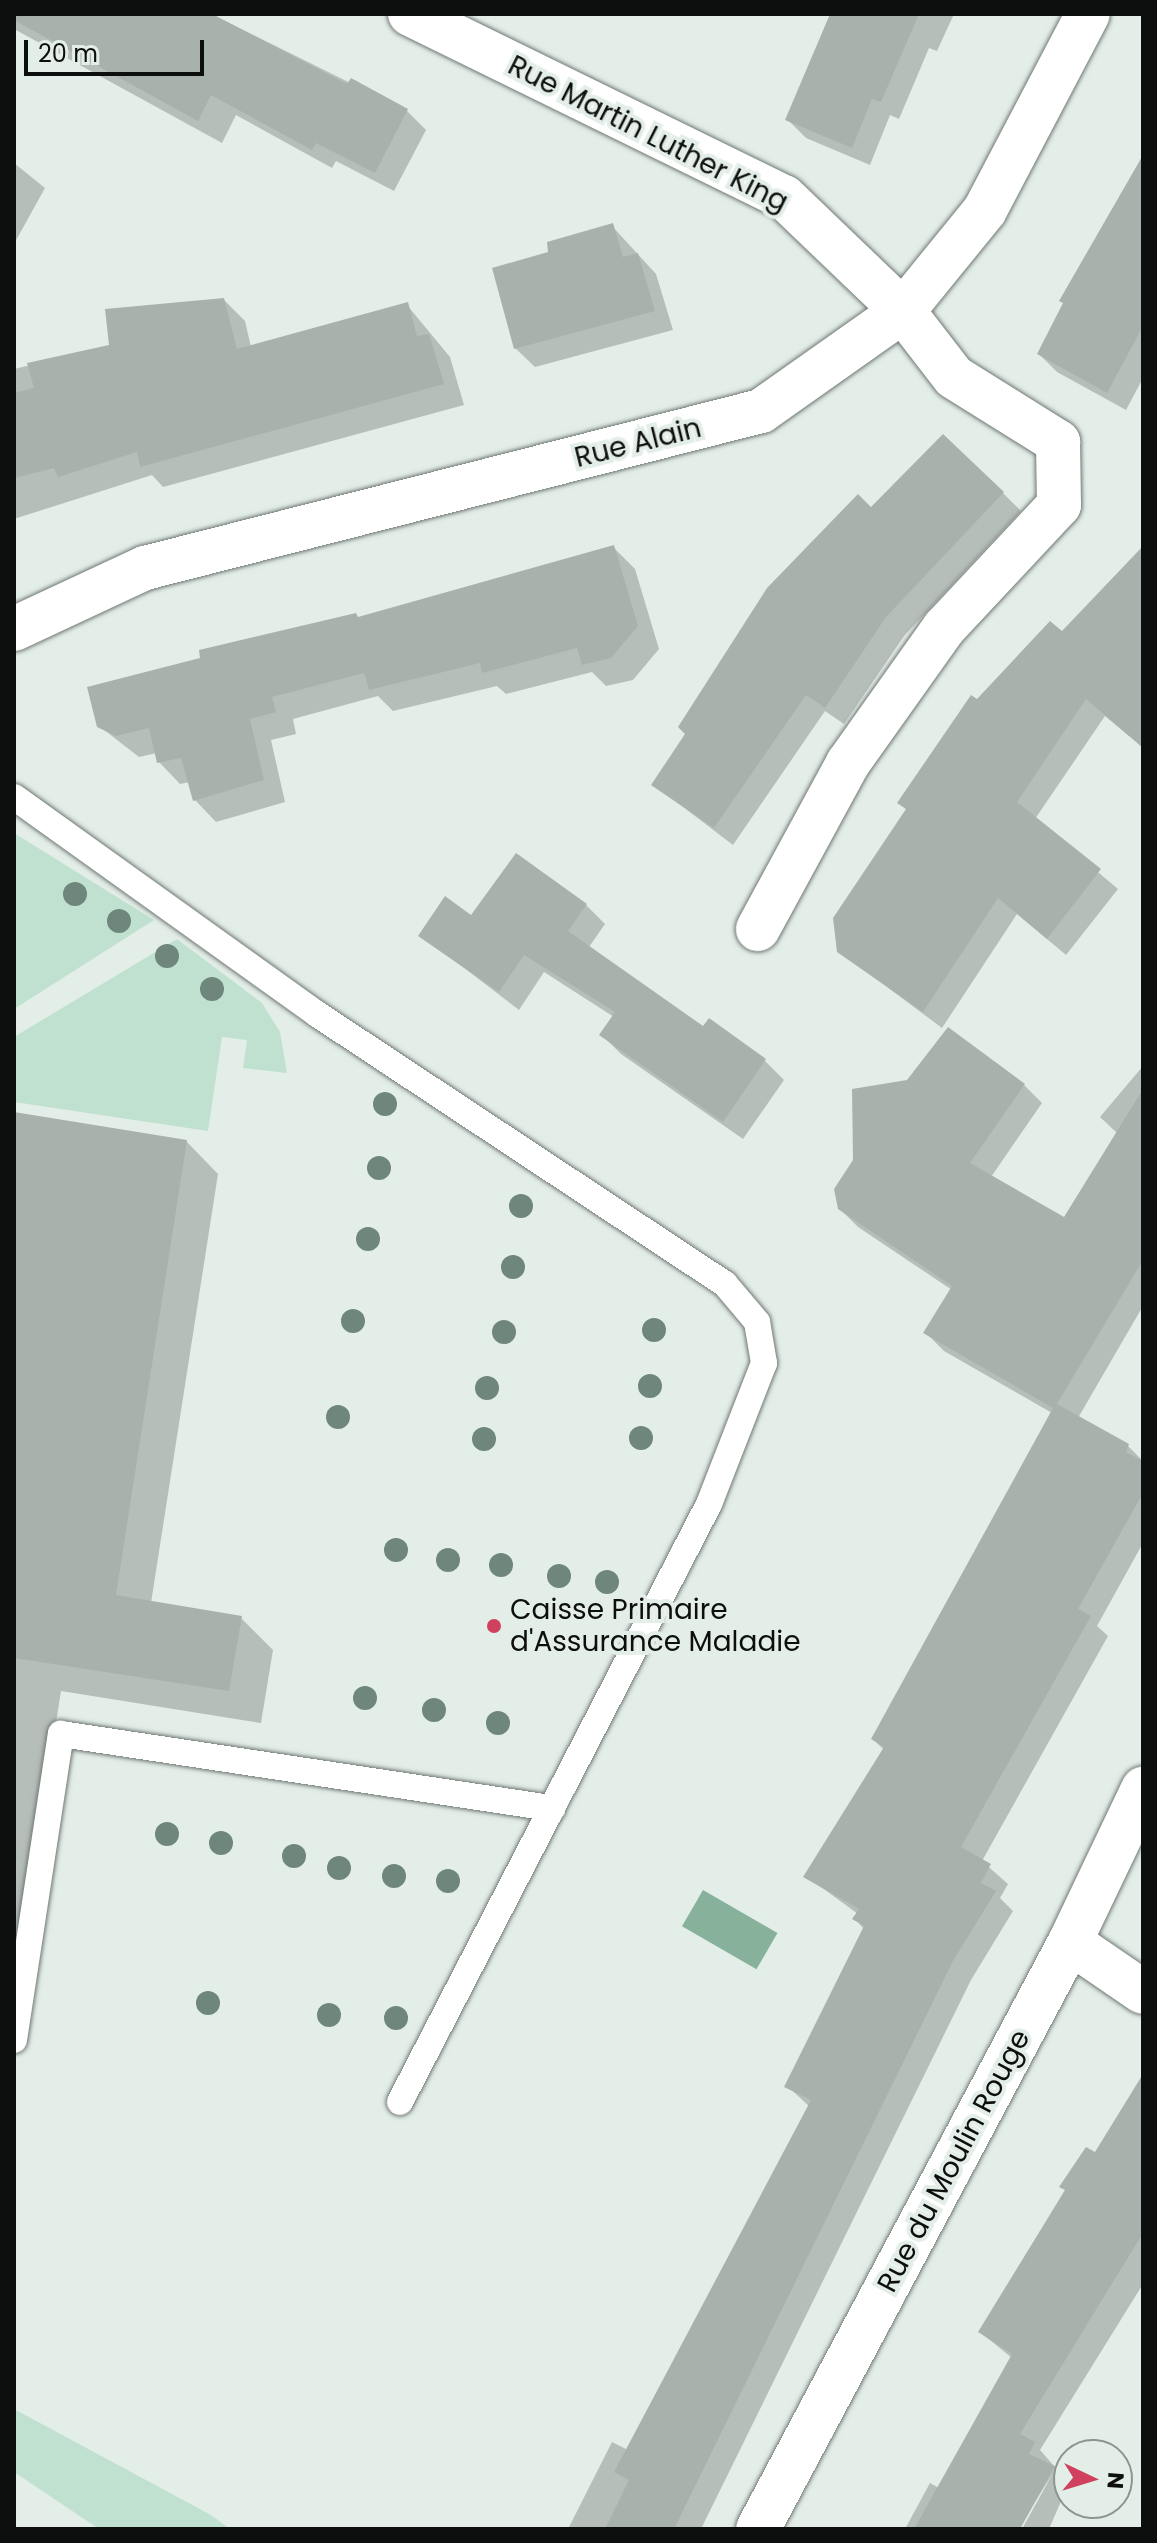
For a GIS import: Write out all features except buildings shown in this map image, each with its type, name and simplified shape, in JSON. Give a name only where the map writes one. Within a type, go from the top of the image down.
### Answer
[{"type":"street","name":"Rue Martin Luther King","points":[[410,14],[784,197],[903,311],[954,377],[1058,442],[1059,505],[944,628],[848,763],[758,929]]},
{"type":"street","name":"Rue Alain","points":[[14,629],[145,568],[761,411],[903,311],[985,210],[1088,14]]},
{"type":"street","name":"Rue du Moulin Rouge","points":[[758,2529],[1070,1942],[1143,1789]]},
{"type":"street","points":[[1070,1942],[1143,1992]]},
{"type":"lane","points":[[14,797],[317,1014],[725,1284],[757,1322],[764,1363],[709,1504],[400,2102]]},
{"type":"lane","points":[[14,2040],[61,1734],[552,1808]]},
{"type":"shaded area","points":[[14,833],[154,920],[14,1009]]},
{"type":"shaded area","points":[[177,939],[262,1003],[280,1032],[287,1073],[243,1068],[247,1040],[222,1037],[208,1131],[14,1102],[14,1037]]},
{"type":"shaded area","points":[[703,1890],[777,1933],[756,1969],[682,1926]]},
{"type":"shaded area","points":[[14,2409],[211,2515],[230,2529],[99,2529],[14,2472]]},
{"type":"place","name":"Caisse Primaire d'Assurance Maladie","points":[[494,1626]]}]
